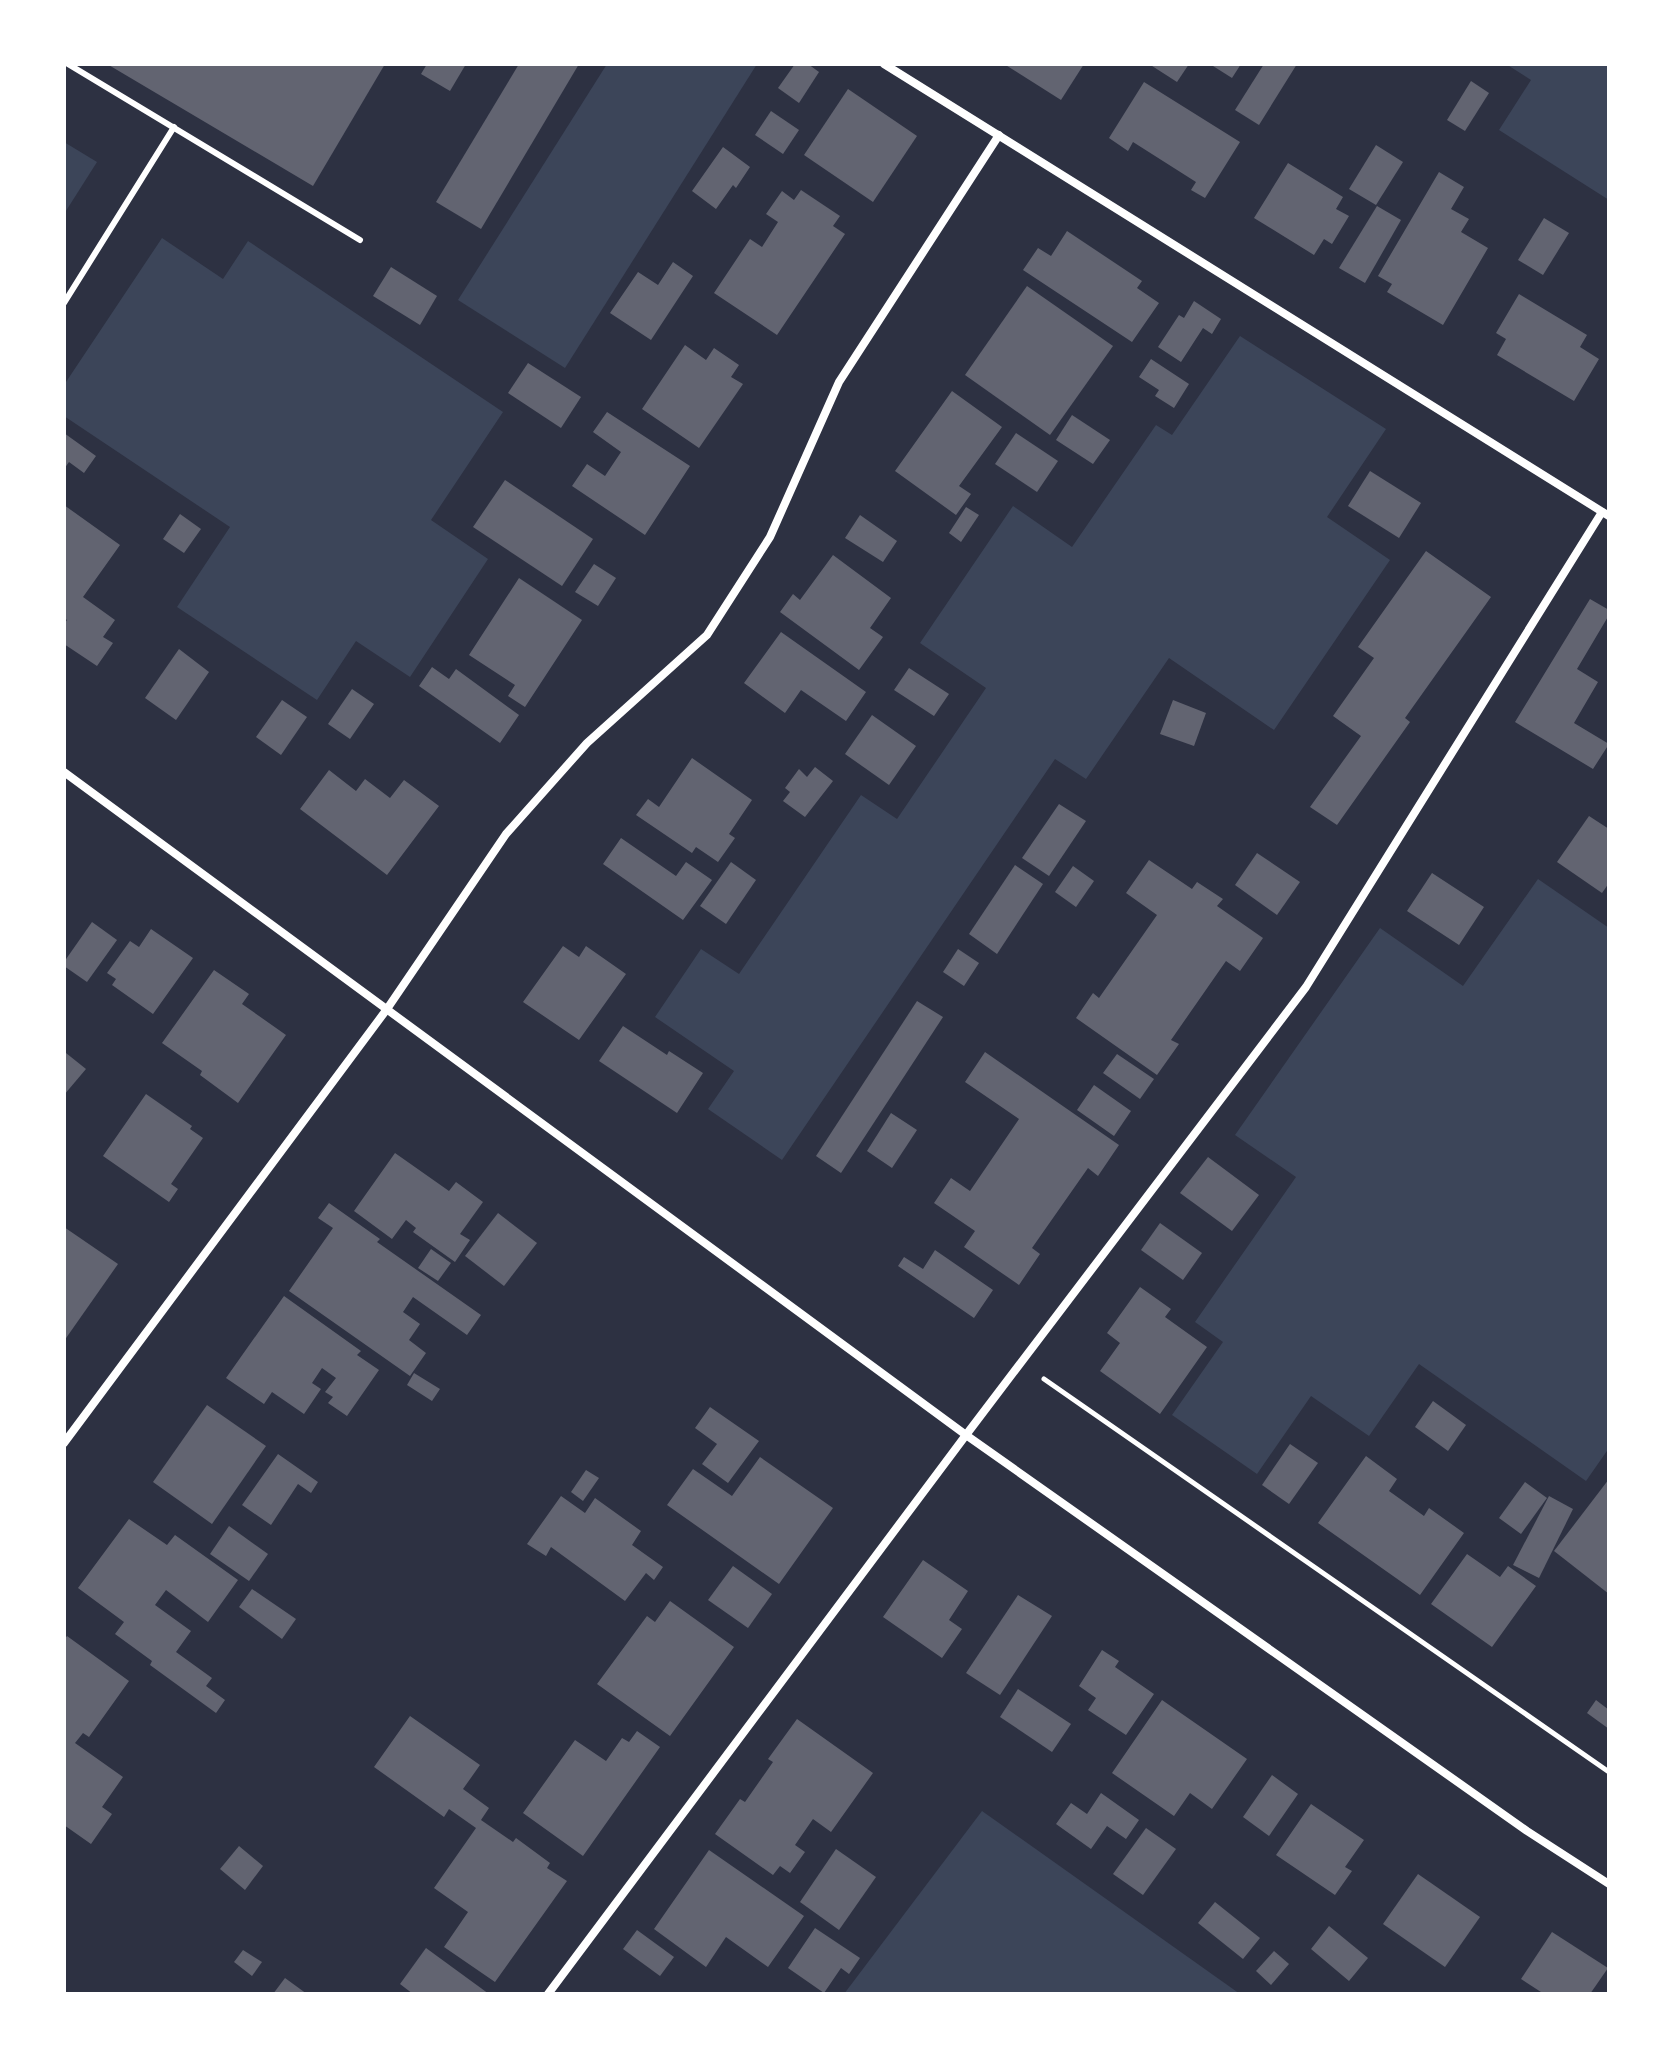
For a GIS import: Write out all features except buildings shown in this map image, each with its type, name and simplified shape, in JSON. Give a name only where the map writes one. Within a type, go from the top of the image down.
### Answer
[{"type":"street","points":[[548,1994],[1306,987],[1606,514],[884,64]]},
{"type":"street","points":[[64,1443],[387,1009],[506,834],[587,743],[707,635],[770,537],[839,382],[999,135]]},
{"type":"street","points":[[64,772],[966,1435],[1527,1831],[1609,1884]]},
{"type":"lane","points":[[68,64],[360,240]]},
{"type":"lane","points":[[64,303],[174,127]]},
{"type":"path","points":[[1021,1362],[1609,1772]]},
{"type":"shaded area","points":[[607,64],[757,64],[565,368],[458,300]]},
{"type":"shaded area","points":[[1506,64],[1609,64],[1609,200],[1499,130],[1531,80]]},
{"type":"shaded area","points":[[64,142],[97,162],[64,214]]},
{"type":"shaded area","points":[[162,238],[223,279],[248,241],[503,412],[431,520],[488,559],[410,677],[356,641],[317,700],[177,607],[230,527],[64,416],[64,385]]},
{"type":"shaded area","points":[[1240,336],[1386,429],[1327,517],[1390,560],[1274,730],[1169,658],[1086,779],[1055,759],[782,1160],[708,1109],[734,1071],[655,1017],[701,949],[739,974],[861,795],[897,819],[986,688],[920,643],[1013,506],[1072,547],[1156,425],[1172,435]]},
{"type":"shaded area","points":[[1538,879],[1609,928],[1609,1448],[1586,1481],[1419,1364],[1369,1436],[1311,1396],[1257,1474],[1172,1415],[1223,1342],[1195,1322],[1296,1177],[1235,1135],[1380,928],[1463,986]]},
{"type":"shaded area","points":[[982,1811],[1240,1994],[844,1994]]}]
